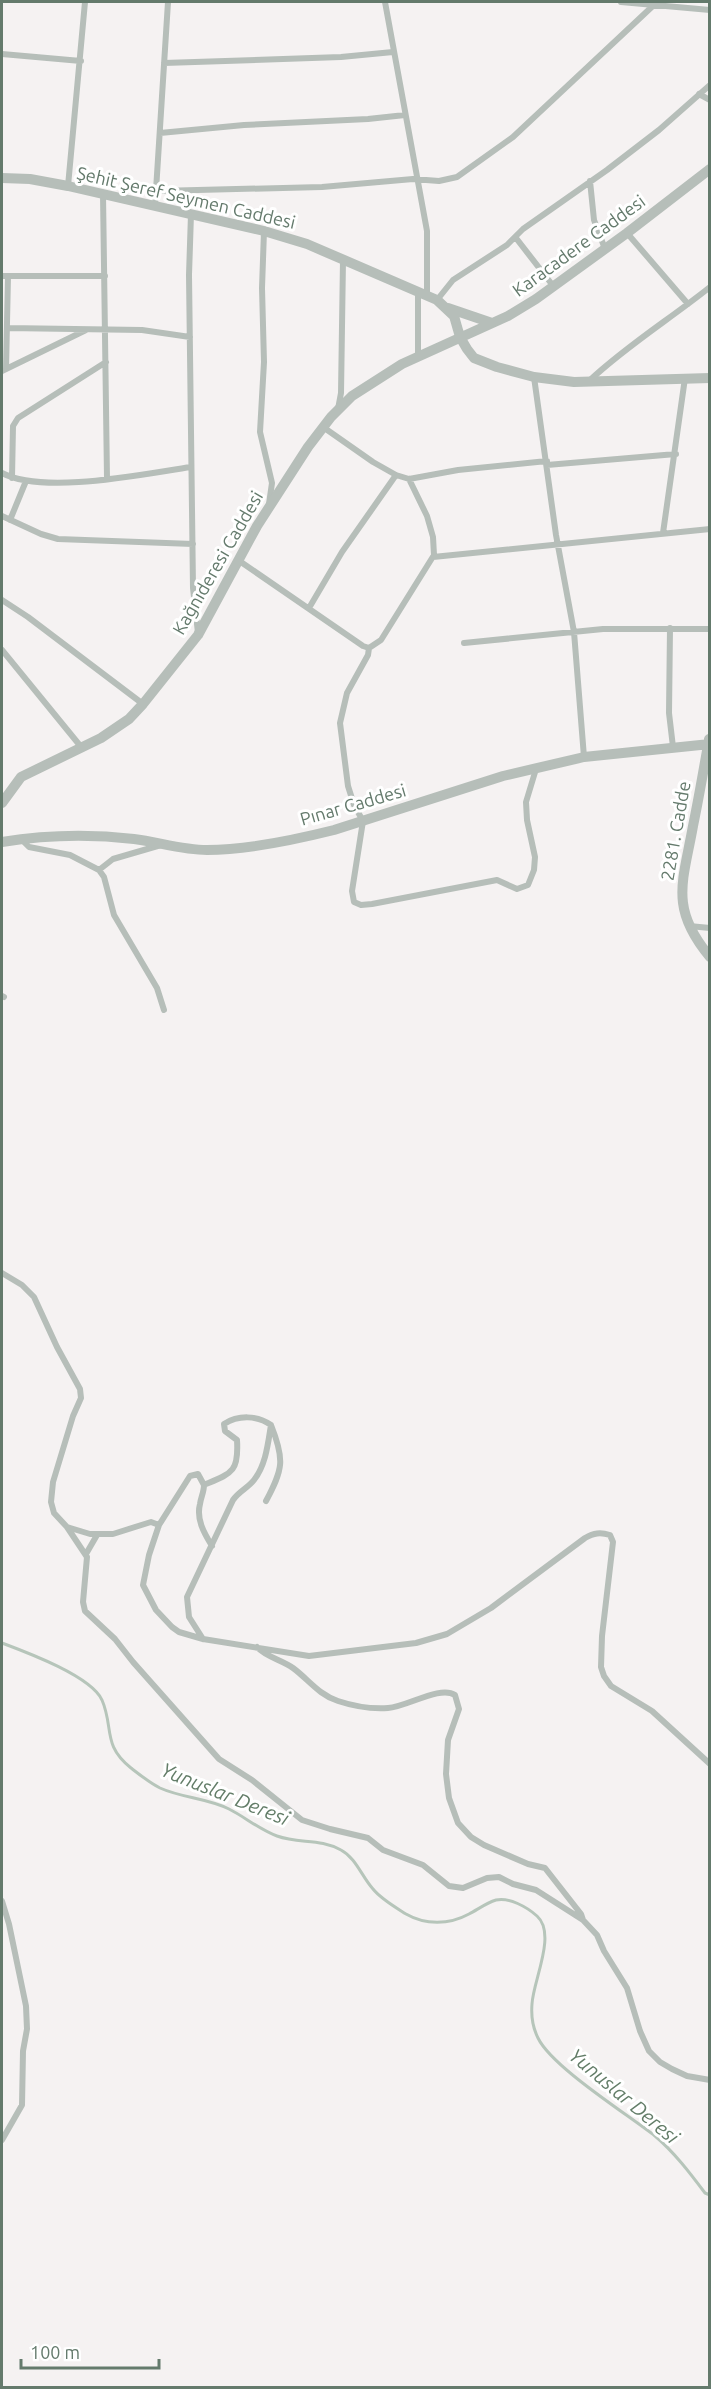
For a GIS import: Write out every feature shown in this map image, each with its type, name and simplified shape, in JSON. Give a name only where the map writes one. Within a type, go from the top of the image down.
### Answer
[{"type":"street","points":[[68,186],[86,2]]},
{"type":"street","points":[[155,206],[158,191],[168,2]]},
{"type":"street","points":[[385,2],[427,231],[427,295],[418,356]]},
{"type":"street","points":[[621,2],[656,3],[710,10]]},
{"type":"street","points":[[681,8],[690,2]]},
{"type":"street","points":[[158,191],[322,187],[419,180],[438,182],[457,177],[513,137],[656,3]]},
{"type":"street","points":[[164,63],[341,57],[393,52]]},
{"type":"street","points":[[2,54],[81,61]]},
{"type":"street","points":[[427,295],[516,238],[523,229],[659,130],[710,85]]},
{"type":"street","points":[[699,94],[710,100]]},
{"type":"street","points":[[160,133],[405,115]]},
{"type":"street","name":"Karacadere Caddesi","points":[[460,338],[521,309],[554,287],[710,169]]},
{"type":"street","name":"Şehit Şeref Seymen Caddesi","points":[[2,177],[68,186],[264,231],[307,244],[427,295],[448,308]]},
{"type":"street","points":[[590,181],[594,220],[605,249]]},
{"type":"street","points":[[103,194],[107,478]]},
{"type":"street","points":[[191,214],[193,588],[198,635]]},
{"type":"street","points":[[264,231],[262,288],[264,355],[260,432],[272,483],[268,510]]},
{"type":"street","points":[[627,233],[688,304]]},
{"type":"street","points":[[516,238],[554,287]]},
{"type":"street","points":[[338,409],[341,393],[343,260]]},
{"type":"street","points":[[89,329],[4,370],[7,328],[5,276],[105,276]]},
{"type":"street","points":[[588,381],[613,359],[710,287]]},
{"type":"street","points":[[448,308],[492,323]]},
{"type":"street","points":[[448,308],[454,316],[460,338],[474,358],[534,377],[556,381],[710,378]]},
{"type":"street","points":[[7,328],[152,330],[190,338]]},
{"type":"street","name":"Kağnıderesi Caddesi","points":[[3,797],[21,777],[30,771],[82,748],[117,728],[143,704],[198,635],[268,510],[323,426],[338,409],[368,384],[418,356],[460,338]]},
{"type":"street","points":[[12,478],[13,426],[18,418],[106,362]]},
{"type":"street","points":[[534,377],[558,545],[574,632],[584,757]]},
{"type":"street","points":[[663,533],[685,378]]},
{"type":"street","points":[[323,426],[396,475],[409,479],[450,471],[676,454]]},
{"type":"street","points":[[2,473],[26,481],[64,482],[191,467]]},
{"type":"street","points":[[309,608],[342,552],[396,475]]},
{"type":"street","points":[[409,479],[430,527],[433,557],[381,640],[369,648],[368,655],[347,693],[340,723],[348,786],[354,805],[363,821],[352,898],[357,904],[372,904],[425,896],[497,880],[517,889],[524,888],[528,885],[534,870],[535,857],[526,811],[527,794],[536,768]]},
{"type":"street","points":[[10,520],[26,481]]},
{"type":"street","points":[[2,516],[41,534],[69,540],[193,544]]},
{"type":"street","points":[[433,557],[710,529]]},
{"type":"street","points":[[238,560],[369,648]]},
{"type":"street","points":[[2,600],[143,704]]},
{"type":"street","points":[[670,628],[669,713],[673,747]]},
{"type":"street","points":[[464,643],[574,632],[670,628],[710,629]]},
{"type":"street","points":[[2,650],[82,748]]},
{"type":"street","name":"Pınar Caddesi","points":[[2,842],[20,839],[94,836],[194,849],[226,849],[307,837],[494,778],[584,757],[709,743]]},
{"type":"street","name":"2281. Cadde","points":[[709,743],[681,883],[682,904],[689,926],[710,957]]},
{"type":"street","points":[[20,839],[29,846],[81,859],[99,870],[104,877],[117,921],[153,982],[164,1010]]},
{"type":"street","points":[[99,870],[113,859],[164,844]]},
{"type":"street","points":[[689,926],[710,928]]},
{"type":"street","points":[[2,1274],[21,1285],[34,1297],[80,1389],[81,1398],[69,1428],[51,1495],[54,1513],[86,1554],[88,1562],[83,1602],[86,1611],[115,1639],[219,1759],[252,1780],[295,1816],[330,1829],[368,1838],[383,1850],[423,1865],[448,1886],[463,1888],[487,1878],[499,1876],[513,1884],[536,1890],[583,1920],[597,1935],[627,1988],[640,2031],[649,2051],[660,2062],[672,2069],[693,2078],[710,2080]]},
{"type":"street","points":[[204,1485],[231,1473],[235,1466],[237,1440],[225,1431],[226,1422],[253,1418],[271,1425]]},
{"type":"street","points":[[266,1501],[281,1468],[271,1425]]},
{"type":"street","points":[[203,1639],[189,1617],[186,1602],[233,1500],[242,1489],[252,1483],[259,1473],[265,1458],[271,1425]]},
{"type":"street","points":[[212,1546],[202,1529],[199,1517],[204,1485],[198,1474],[190,1476],[159,1525],[143,1585],[156,1610],[172,1627],[179,1632],[203,1639],[319,1656],[416,1644],[437,1638],[491,1608],[585,1538],[592,1534],[610,1535],[613,1542],[602,1636],[601,1667],[604,1676],[611,1686],[652,1711],[710,1764]]},
{"type":"street","points":[[67,1527],[97,1534],[125,1532],[151,1522],[159,1525]]},
{"type":"street","points":[[86,1554],[97,1534]]},
{"type":"street","points":[[257,1647],[263,1653],[296,1670],[326,1696],[346,1703],[388,1708],[411,1703],[442,1691],[455,1695],[459,1709],[448,1740],[446,1774],[449,1798],[458,1823],[471,1837],[484,1845],[528,1864],[545,1868],[581,1914],[583,1920]]},
{"type":"street","points":[[2,1901],[24,1997],[27,2029],[23,2051],[22,2105],[2,2140]]},
{"type":"waterway","name":"Yunuslar Deresi","points":[[2,1643],[57,1666],[96,1691],[106,1710],[110,1736],[116,1752],[131,1768],[149,1781],[168,1791],[221,1805],[277,1836],[317,1842],[341,1850],[351,1858],[376,1893],[413,1918],[429,1922],[445,1922],[461,1918],[501,1899],[523,1906],[537,1916],[543,1924],[545,1934],[532,2004],[533,2022],[538,2038],[546,2050],[574,2076],[662,2142],[705,2193],[710,2195]]}]
